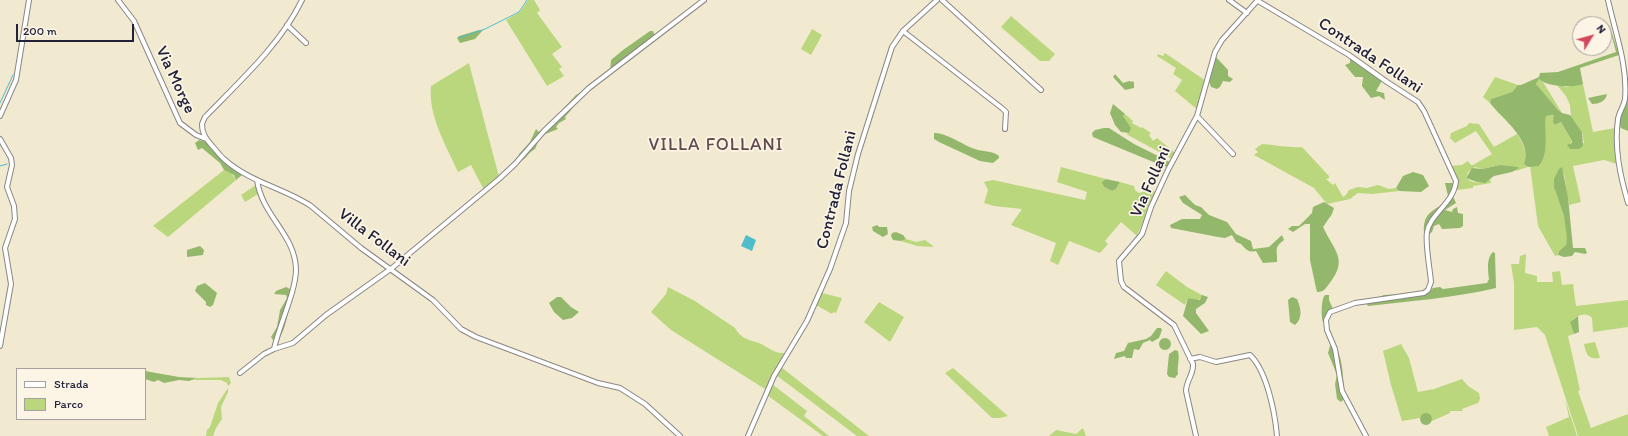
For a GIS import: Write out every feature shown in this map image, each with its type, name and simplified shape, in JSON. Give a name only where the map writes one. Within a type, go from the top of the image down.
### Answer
[{"type":"street","points":[[0,116],[16,80],[29,0]]},
{"type":"street","name":"Via Morge","points":[[118,0],[134,21],[180,123],[196,136],[206,139]]},
{"type":"street","points":[[206,139],[202,124],[206,117],[255,66],[296,14],[302,0]]},
{"type":"street","points":[[240,373],[264,354],[293,343],[326,315],[392,268],[504,174],[544,131],[589,88],[704,0]]},
{"type":"street","name":"Contrada Follani","points":[[748,436],[774,376],[807,321],[830,269],[846,223],[849,191],[858,154],[892,46],[903,31],[937,0]]},
{"type":"street","points":[[942,0],[1041,90]]},
{"type":"street","points":[[1229,0],[1248,13]]},
{"type":"street","name":"Contrada Follani","points":[[1258,0],[1350,55],[1386,82],[1418,102],[1424,111],[1456,181],[1455,192],[1433,221],[1427,232],[1431,282],[1428,290],[1424,294],[1355,303],[1330,312],[1326,320],[1326,330],[1335,350],[1342,391],[1366,436]]},
{"type":"street","name":"Via Follani","points":[[1196,436],[1186,391],[1186,385],[1193,370],[1190,359],[1174,325],[1124,287],[1121,281],[1119,261],[1142,234],[1151,207],[1165,176],[1197,116],[1215,52],[1222,40],[1248,13],[1258,0]]},
{"type":"street","points":[[1608,0],[1622,56],[1624,100],[1618,117],[1616,154],[1628,203]]},
{"type":"street","points":[[287,25],[306,43]]},
{"type":"street","points":[[903,31],[1003,109],[1006,112],[1005,129]]},
{"type":"street","points":[[1197,116],[1232,154]]},
{"type":"street","points":[[0,139],[11,158],[12,164],[7,187],[14,206],[15,219],[5,248],[11,284],[0,346]]},
{"type":"street","name":"Villa Follani","points":[[206,139],[224,159],[257,180],[302,200],[361,248],[392,268],[433,300],[461,329],[598,383],[620,388],[645,404],[680,436]]},
{"type":"street","points":[[257,180],[262,201],[290,245],[296,269],[294,284],[274,349]]},
{"type":"street","points":[[1190,359],[1200,357],[1216,362],[1230,358],[1239,359],[1244,356],[1250,356],[1261,371],[1270,397],[1277,436]]},
{"type":"green space","points":[[528,0],[534,0],[540,10],[537,13],[562,47],[552,54],[562,67],[559,69],[564,76],[547,86],[506,20],[520,12]]},
{"type":"green space","points":[[1011,16],[1055,54],[1049,61],[1040,61],[1001,27]]},
{"type":"green space","points":[[812,29],[822,35],[811,55],[801,49]]},
{"type":"green space","points":[[483,30],[475,39],[460,43],[457,38],[459,36]]},
{"type":"green space","points":[[650,31],[653,31],[655,36],[610,71],[611,60]]},
{"type":"green space","points":[[1612,33],[1619,55],[1580,68],[1583,84],[1560,86],[1548,84],[1539,79],[1536,84],[1557,109],[1562,113],[1570,115],[1582,132],[1583,146],[1579,149],[1570,149],[1567,145],[1572,143],[1572,141],[1561,122],[1555,125],[1553,122],[1554,115],[1546,116],[1546,149],[1542,161],[1539,166],[1528,167],[1524,164],[1526,155],[1521,139],[1490,103],[1491,99],[1512,92],[1518,85],[1539,77],[1540,73],[1558,72],[1604,56],[1612,56],[1612,53],[1616,52]]},
{"type":"green space","points":[[1165,53],[1206,81],[1198,110],[1175,91],[1182,80],[1173,74],[1176,68],[1157,56],[1158,54],[1163,56]]},
{"type":"green space","points":[[1350,56],[1369,66],[1383,79],[1376,91],[1384,93],[1385,100],[1379,96],[1371,98],[1362,86],[1363,77],[1355,77],[1345,65],[1350,63]]},
{"type":"green space","points":[[1216,57],[1228,70],[1228,76],[1233,79],[1230,82],[1223,81],[1217,89],[1211,87],[1209,81]]},
{"type":"green space","points":[[469,63],[499,177],[484,190],[471,165],[458,172],[443,141],[432,108],[431,86]]},
{"type":"green space","points":[[1115,74],[1123,83],[1129,81],[1134,82],[1134,88],[1125,90],[1113,77]]},
{"type":"green space","points":[[1495,77],[1518,85],[1512,92],[1491,99],[1490,103],[1483,97]]},
{"type":"green space","points":[[1539,79],[1543,82],[1562,113],[1550,103],[1536,84]]},
{"type":"green space","points":[[1556,84],[1566,87],[1583,84],[1593,132],[1615,128],[1614,142],[1617,164],[1604,160],[1573,166],[1581,202],[1569,205],[1564,173],[1555,191],[1565,218],[1568,233],[1565,246],[1559,251],[1558,255],[1555,256],[1538,226],[1530,166],[1539,166],[1546,149],[1546,116],[1555,115],[1555,125],[1561,122],[1572,141],[1570,144],[1584,143],[1582,132],[1571,117],[1570,105],[1566,96]]},
{"type":"green space","points":[[580,93],[583,96],[565,117],[566,119],[559,123],[556,127],[558,129],[543,135],[535,149],[523,160],[518,162],[519,154],[530,142],[536,129],[539,132],[549,124],[576,95]]},
{"type":"green space","points":[[1607,94],[1602,102],[1592,104],[1588,98]]},
{"type":"green space","points":[[1628,98],[1628,131],[1621,128],[1619,124],[1626,99]]},
{"type":"green space","points":[[1113,104],[1125,114],[1123,116],[1131,128],[1129,133],[1121,132],[1115,125],[1110,113]]},
{"type":"green space","points":[[1125,114],[1133,121],[1132,123],[1151,133],[1149,135],[1153,141],[1157,138],[1175,153],[1172,159],[1126,134],[1129,133],[1123,116]]},
{"type":"green space","points":[[1469,123],[1479,124],[1494,147],[1517,134],[1524,148],[1524,164],[1528,167],[1516,171],[1518,169],[1500,165],[1482,169],[1475,167],[1468,172],[1466,178],[1478,183],[1490,179],[1491,183],[1473,186],[1473,188],[1456,190],[1457,182],[1450,166],[1462,165],[1468,161],[1471,165],[1473,165],[1492,154],[1476,131],[1455,143],[1450,138],[1451,133],[1467,126]]},
{"type":"green space","points":[[1109,128],[1134,144],[1170,162],[1168,167],[1093,137],[1092,133],[1095,130]]},
{"type":"green space","points":[[934,133],[949,137],[975,149],[993,153],[999,156],[999,158],[993,163],[980,161],[934,139]]},
{"type":"green space","points":[[199,140],[207,142],[226,163],[242,175],[236,180],[234,175],[224,170],[220,163],[202,148],[198,150],[195,143]]},
{"type":"green space","points":[[1262,144],[1302,147],[1329,176],[1329,178],[1326,179],[1333,185],[1335,183],[1343,197],[1349,190],[1358,187],[1367,188],[1378,185],[1389,189],[1396,188],[1399,191],[1372,194],[1358,193],[1350,199],[1327,204],[1314,188],[1254,155],[1258,152],[1255,149]]},
{"type":"green space","points":[[1500,165],[1518,167],[1518,169],[1494,176],[1485,183],[1466,178],[1472,168],[1482,169]]},
{"type":"green space","points":[[1061,167],[1106,179],[1103,181],[1104,187],[1112,191],[1116,189],[1120,182],[1134,186],[1135,190],[1139,193],[1143,192],[1145,188],[1156,192],[1137,236],[1121,222],[1105,241],[1108,244],[1100,253],[1069,241],[1058,265],[1050,261],[1056,243],[1011,225],[1022,209],[994,206],[984,203],[988,190],[984,182],[993,180],[1085,200],[1087,192],[1057,182]]},
{"type":"green space","points":[[1562,167],[1568,197],[1573,248],[1585,248],[1587,253],[1575,252],[1572,256],[1564,257],[1558,255],[1559,251],[1566,245],[1567,238],[1564,216],[1554,187],[1554,179],[1559,169]]},
{"type":"green space","points":[[224,170],[232,174],[236,180],[168,237],[153,226]]},
{"type":"green space","points":[[1413,172],[1423,175],[1429,186],[1421,192],[1399,191],[1396,188],[1403,176]]},
{"type":"green space","points":[[1106,179],[1120,182],[1116,189],[1112,191],[1104,187],[1102,182]]},
{"type":"green space","points":[[1445,183],[1454,183],[1452,194],[1456,203],[1445,210],[1452,212],[1453,209],[1457,207],[1458,213],[1463,214],[1463,226],[1460,228],[1442,229],[1439,224],[1434,226],[1432,232],[1427,236],[1424,233],[1426,218],[1433,210],[1445,201],[1448,196]]},
{"type":"green space","points":[[256,185],[258,194],[245,202],[241,195]]},
{"type":"green space","points":[[1185,195],[1195,205],[1201,207],[1209,215],[1227,222],[1236,234],[1251,241],[1253,249],[1269,247],[1282,235],[1284,240],[1277,247],[1277,262],[1263,263],[1256,251],[1247,250],[1241,244],[1236,242],[1232,235],[1225,238],[1171,228],[1170,225],[1182,219],[1200,219],[1202,215],[1183,203],[1179,197]]},
{"type":"green space","points":[[1324,202],[1334,208],[1332,214],[1323,227],[1338,255],[1339,261],[1335,275],[1329,284],[1323,291],[1317,292],[1310,260],[1310,224],[1305,224],[1293,232],[1288,229],[1292,226],[1299,226],[1312,213],[1313,207]]},
{"type":"green space","points":[[877,225],[879,227],[887,227],[888,234],[883,237],[873,231],[872,227]]},
{"type":"green space","points":[[896,232],[903,235],[906,239],[901,241],[893,240],[891,236],[892,233]]},
{"type":"green space","points":[[906,239],[916,242],[925,240],[934,247],[917,246],[901,241]]},
{"type":"green space","points":[[200,246],[204,250],[203,255],[187,257],[187,250]]},
{"type":"green space","points":[[1493,252],[1495,253],[1496,288],[1448,297],[1368,306],[1365,302],[1384,295],[1427,293],[1433,288],[1440,287],[1443,289],[1487,283],[1489,279],[1488,261]]},
{"type":"green space","points":[[1526,254],[1525,273],[1537,276],[1537,282],[1553,282],[1552,272],[1560,271],[1562,285],[1573,284],[1576,306],[1628,300],[1628,327],[1593,332],[1592,318],[1584,315],[1578,316],[1570,322],[1574,334],[1568,336],[1580,390],[1578,391],[1591,428],[1628,414],[1628,436],[1578,436],[1545,335],[1537,327],[1514,330],[1514,283],[1511,264],[1519,264],[1520,256]]},
{"type":"green space","points":[[1166,271],[1187,287],[1202,295],[1202,298],[1198,300],[1188,298],[1185,305],[1156,285]]},
{"type":"green space","points":[[205,283],[217,293],[213,305],[210,307],[206,305],[206,302],[195,291],[197,286]]},
{"type":"green space","points":[[286,287],[294,291],[293,296],[282,334],[274,342],[271,337],[277,327],[280,310],[287,298],[286,295],[274,294],[276,291]]},
{"type":"green space","points":[[668,287],[695,301],[735,328],[744,338],[760,343],[773,351],[785,353],[765,389],[671,330],[651,312],[666,294]]},
{"type":"green space","points":[[822,293],[842,298],[836,313],[833,312],[832,314],[816,305]]},
{"type":"green space","points":[[1202,295],[1208,297],[1205,303],[1196,309],[1196,313],[1209,331],[1201,334],[1183,316],[1188,298],[1200,300]]},
{"type":"green space","points":[[1325,295],[1329,295],[1329,300],[1333,309],[1325,322],[1323,322],[1322,308]]},
{"type":"green space","points":[[557,297],[561,297],[571,307],[579,312],[572,318],[563,320],[554,312],[549,303]]},
{"type":"green space","points":[[1292,297],[1297,299],[1300,306],[1300,316],[1295,325],[1290,322],[1288,300]]},
{"type":"green space","points":[[879,302],[904,317],[890,342],[864,322]]},
{"type":"green space","points":[[1578,316],[1579,332],[1574,334],[1570,322]]},
{"type":"green space","points":[[1157,328],[1161,328],[1162,330],[1159,338],[1152,342],[1150,340],[1143,343],[1139,350],[1134,349],[1132,358],[1126,358],[1125,356],[1114,359],[1116,353],[1124,351],[1128,343],[1146,339],[1151,336]]},
{"type":"green space","points":[[1163,338],[1167,338],[1171,344],[1167,350],[1163,350],[1159,346],[1159,342]]},
{"type":"green space","points":[[1331,342],[1339,353],[1341,360],[1345,398],[1341,402],[1337,399],[1335,384],[1337,375],[1328,353]]},
{"type":"green space","points":[[1595,342],[1600,358],[1588,356],[1586,351],[1584,344]]},
{"type":"green space","points":[[1401,344],[1409,358],[1418,392],[1434,389],[1462,379],[1468,386],[1479,393],[1480,399],[1478,403],[1462,409],[1463,411],[1450,411],[1450,413],[1432,421],[1432,419],[1423,415],[1420,418],[1402,421],[1383,351]]},
{"type":"green space","points":[[1175,350],[1178,351],[1179,357],[1178,374],[1175,378],[1169,377],[1167,374],[1169,354]]},
{"type":"green space","points":[[781,367],[869,436],[857,436],[776,375]]},
{"type":"green space","points":[[953,368],[1008,416],[992,418],[945,373]]},
{"type":"green space","points":[[146,371],[179,377],[197,378],[189,381],[179,380],[164,383],[158,380],[154,382],[146,379]]},
{"type":"green space","points":[[229,377],[231,383],[228,386],[227,383],[221,380],[194,380],[197,378]]},
{"type":"green space","points":[[772,384],[807,411],[804,416],[829,436],[823,436],[767,395]]},
{"type":"green space","points":[[228,388],[228,392],[221,407],[222,419],[213,436],[206,436],[218,403]]},
{"type":"green space","points":[[1565,399],[1577,436],[1549,436],[1546,427],[1569,417]]},
{"type":"green space","points":[[1426,413],[1430,415],[1432,419],[1430,423],[1426,425],[1422,423],[1420,419],[1422,415]]},
{"type":"green space","points":[[1083,428],[1086,436],[1049,436],[1056,430],[1076,434]]},
{"type":"water","points":[[746,235],[756,240],[752,251],[741,246]]},
{"type":"waterway","points":[[459,38],[485,29],[519,12],[527,0]]},
{"type":"waterway","points":[[0,103],[13,75]]},
{"type":"waterway","points":[[0,166],[7,164]]},
{"type":"district","name":"VILLA FOLLANI","points":[[716,145]]}]
